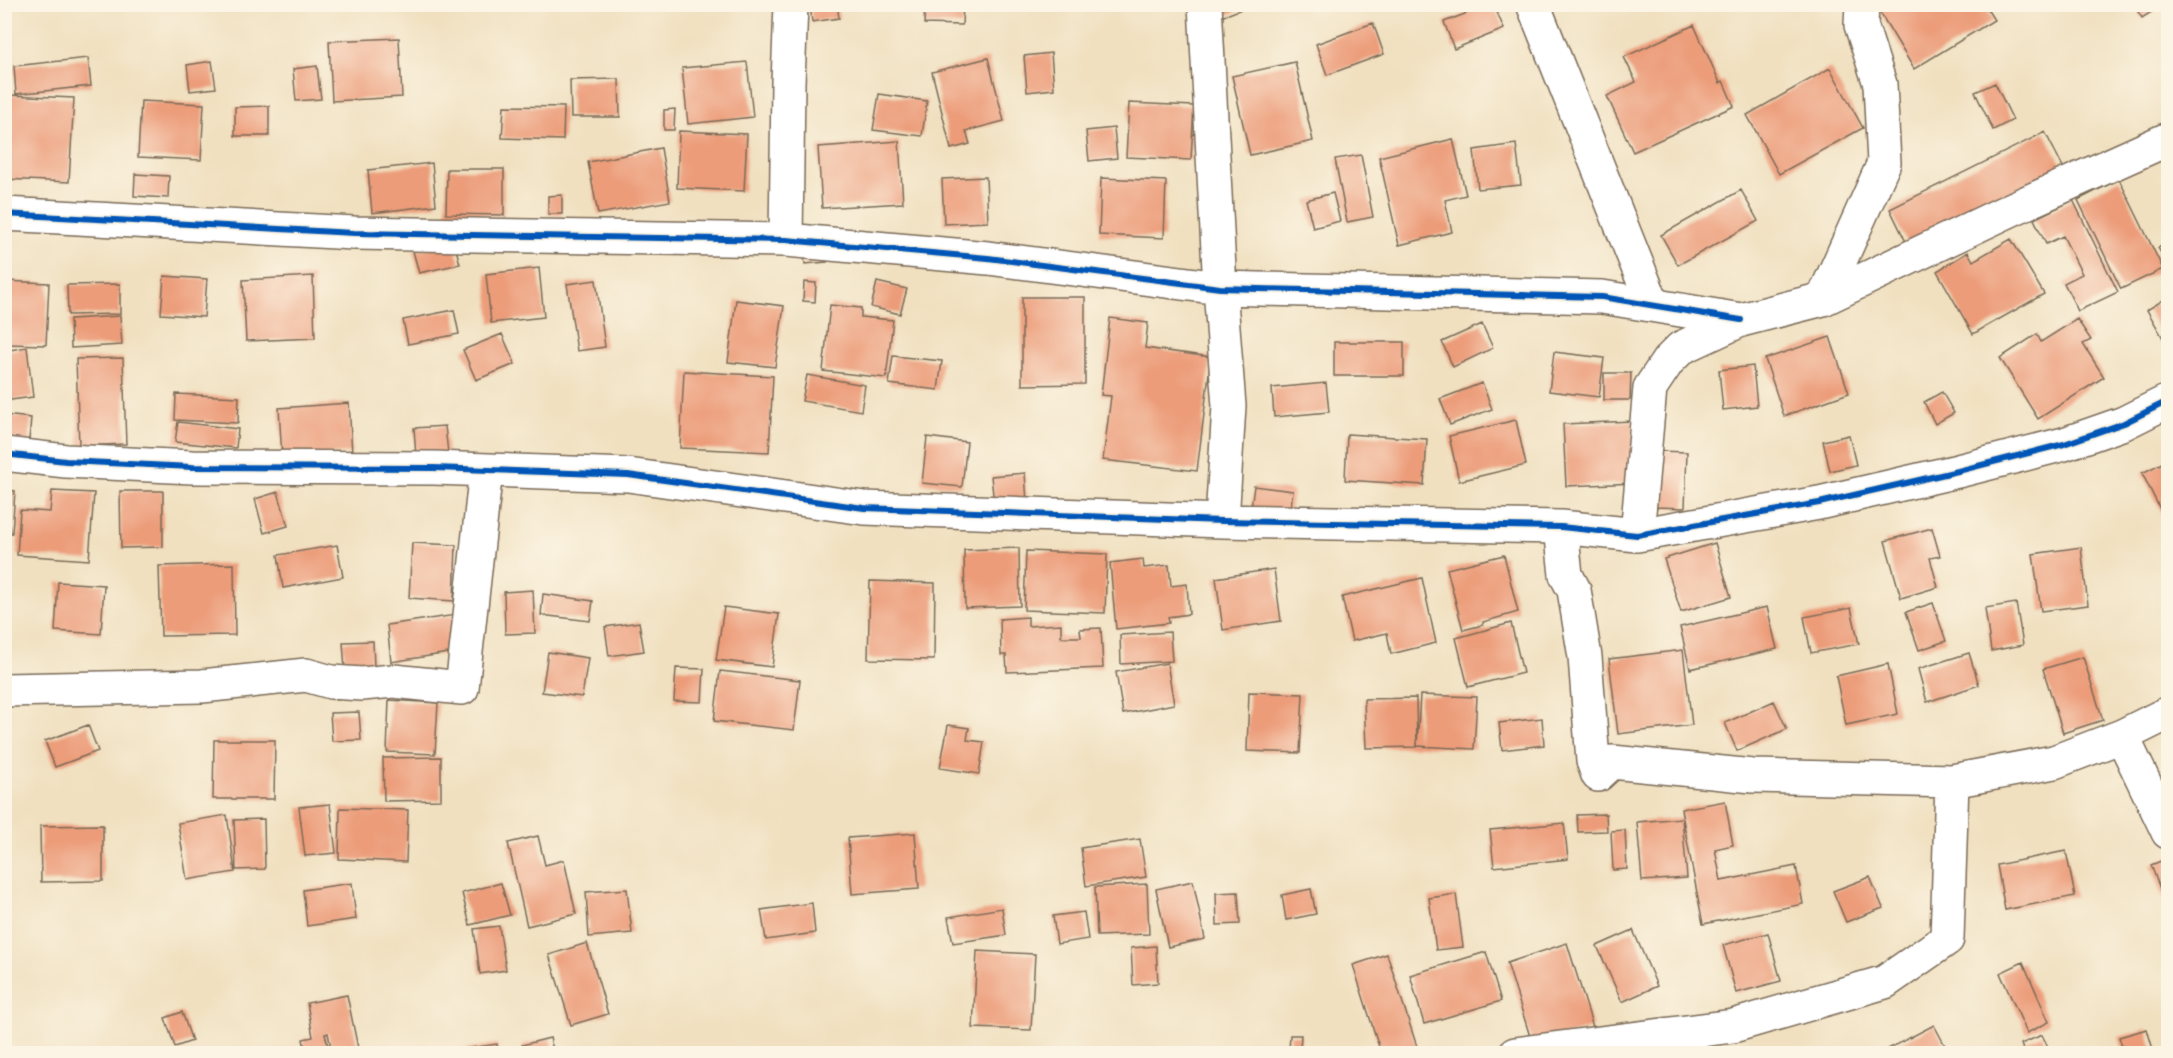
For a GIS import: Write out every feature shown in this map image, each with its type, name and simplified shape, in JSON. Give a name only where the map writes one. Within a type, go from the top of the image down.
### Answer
[{"type":"street","points":[[786,240],[790,4]]},
{"type":"street","points":[[1205,4],[1220,288],[1229,406],[1222,521]]},
{"type":"street","points":[[1533,4],[1653,305]]},
{"type":"street","points":[[1823,299],[1884,163],[1880,84],[1861,25],[1862,4]]},
{"type":"street","points":[[1637,535],[1650,388],[1668,361],[1681,348],[1741,320],[1823,299],[2000,215],[2169,139]]},
{"type":"street","points":[[4,214],[354,233],[786,240],[988,258],[1220,288],[1602,297],[1741,320]]},
{"type":"street","points":[[4,454],[66,461],[192,467],[486,470],[628,475],[864,508],[1222,521],[1561,527],[1637,535],[1819,503],[1958,471],[2064,444],[2124,423],[2169,401]]},
{"type":"street","points":[[4,690],[202,686],[306,675],[331,682],[362,684],[393,681],[462,688],[486,470]]},
{"type":"street","points":[[1561,527],[1566,575],[1574,590],[1585,657],[1593,761],[1598,775],[1612,762],[1753,776],[1952,781],[2054,762],[2122,736],[2169,713]]},
{"type":"street","points":[[2122,736],[2169,832]]},
{"type":"street","points":[[1515,1053],[1733,1026],[1885,982],[1947,939],[1952,781]]},
{"type":"building","points":[[742,4],[782,4],[781,12]]},
{"type":"building","points":[[810,4],[837,4],[839,18],[812,22]]},
{"type":"building","points":[[925,4],[963,4],[962,25],[924,24]]},
{"type":"building","points":[[1216,4],[1252,4],[1252,5],[1221,17]]},
{"type":"building","points":[[1890,4],[1984,4],[1994,20],[1914,69],[1879,11]]},
{"type":"building","points":[[2133,4],[2164,4],[2142,18]]},
{"type":"building","points":[[1488,5],[1494,5],[1504,29],[1454,49],[1444,22]]},
{"type":"building","points":[[1373,23],[1384,54],[1327,75],[1316,44]]},
{"type":"building","points":[[1694,25],[1720,83],[1723,81],[1734,106],[1633,152],[1607,96],[1636,82],[1624,57]]},
{"type":"building","points":[[399,38],[402,97],[332,101],[329,41]]},
{"type":"building","points":[[1051,53],[1054,89],[1027,92],[1024,56]]},
{"type":"building","points":[[88,58],[91,86],[16,94],[14,66]]},
{"type":"building","points":[[988,58],[1004,121],[966,131],[970,144],[951,149],[932,72]]},
{"type":"building","points":[[212,61],[216,88],[190,91],[187,65]]},
{"type":"building","points":[[747,62],[753,117],[688,124],[682,68]]},
{"type":"building","points":[[1295,62],[1313,141],[1250,155],[1232,76]]},
{"type":"building","points":[[317,66],[321,99],[296,101],[293,69]]},
{"type":"building","points":[[1830,68],[1863,128],[1779,174],[1747,115]]},
{"type":"building","points":[[619,79],[620,117],[571,117],[570,80]]},
{"type":"building","points":[[1995,83],[2013,120],[1993,130],[1975,92]]},
{"type":"building","points":[[879,94],[927,101],[922,136],[873,130]]},
{"type":"building","points":[[8,95],[74,98],[69,182],[4,179]]},
{"type":"building","points":[[141,101],[204,104],[201,160],[138,157]]},
{"type":"building","points":[[1129,103],[1194,106],[1191,160],[1126,157]]},
{"type":"building","points":[[269,106],[269,136],[235,136],[235,107]]},
{"type":"building","points":[[504,106],[564,107],[563,140],[502,138]]},
{"type":"building","points":[[675,109],[674,130],[664,130],[664,110]]},
{"type":"building","points":[[1114,128],[1117,158],[1089,161],[1086,131]]},
{"type":"building","points":[[679,131],[747,134],[744,191],[677,188]]},
{"type":"building","points":[[2045,132],[2066,173],[1910,250],[1890,209]]},
{"type":"building","points":[[1453,139],[1466,195],[1445,200],[1452,232],[1399,245],[1379,157]]},
{"type":"building","points":[[899,141],[903,203],[822,208],[818,147]]},
{"type":"building","points":[[1516,144],[1521,185],[1478,189],[1474,150]]},
{"type":"building","points":[[661,148],[670,201],[598,214],[588,162]]},
{"type":"building","points":[[1361,155],[1373,217],[1347,222],[1335,159]]},
{"type":"building","points":[[432,163],[436,205],[372,213],[368,170]]},
{"type":"building","points":[[447,169],[504,169],[504,215],[446,214]]},
{"type":"building","points":[[135,174],[169,176],[168,198],[134,196]]},
{"type":"building","points":[[986,177],[988,222],[944,224],[942,179]]},
{"type":"building","points":[[1101,178],[1166,181],[1164,238],[1099,235]]},
{"type":"building","points":[[2119,179],[2163,269],[2121,289],[2078,200]]},
{"type":"building","points":[[1741,190],[1758,221],[1678,265],[1661,235]]},
{"type":"building","points":[[1333,193],[1340,221],[1313,228],[1306,200]]},
{"type":"building","points":[[562,195],[562,214],[548,214],[548,196]]},
{"type":"building","points":[[2073,200],[2118,292],[2078,311],[2064,283],[2082,274],[2063,236],[2046,244],[2034,219]]},
{"type":"building","points":[[2011,239],[2044,294],[1973,334],[1937,271],[1968,252],[1973,261]]},
{"type":"building","points":[[454,242],[460,264],[419,273],[413,251]]},
{"type":"building","points":[[2168,242],[2168,264],[2158,248]]},
{"type":"building","points":[[825,249],[827,262],[805,264],[803,251]]},
{"type":"building","points":[[539,268],[544,317],[491,323],[486,274]]},
{"type":"building","points":[[164,276],[207,279],[204,317],[161,314]]},
{"type":"building","points":[[313,276],[315,338],[246,341],[243,280]]},
{"type":"building","points":[[596,280],[605,347],[577,351],[567,284]]},
{"type":"building","points":[[4,281],[49,283],[46,345],[4,344]]},
{"type":"building","points":[[804,282],[816,283],[815,302],[803,301]]},
{"type":"building","points":[[877,282],[907,289],[900,314],[871,307]]},
{"type":"building","points":[[120,284],[120,314],[68,315],[67,285]]},
{"type":"building","points":[[1022,297],[1085,297],[1085,384],[1022,385]]},
{"type":"building","points":[[2168,297],[2168,334],[2163,338],[2147,310]]},
{"type":"building","points":[[736,300],[784,306],[775,367],[728,362]]},
{"type":"building","points":[[830,305],[861,308],[861,317],[893,320],[886,378],[823,371]]},
{"type":"building","points":[[454,310],[459,334],[408,344],[403,320]]},
{"type":"building","points":[[120,316],[122,345],[71,348],[70,319]]},
{"type":"building","points":[[1110,318],[1148,323],[1145,348],[1211,357],[1197,471],[1103,460],[1111,396],[1101,395]]},
{"type":"building","points":[[2077,319],[2091,340],[2083,344],[2104,377],[2038,419],[2000,358],[2037,334],[2041,342]]},
{"type":"building","points":[[1482,324],[1493,348],[1453,367],[1442,342]]},
{"type":"building","points":[[502,334],[515,364],[476,380],[463,350]]},
{"type":"building","points":[[1830,337],[1849,393],[1784,416],[1765,359]]},
{"type":"building","points":[[1334,342],[1404,342],[1404,376],[1334,376]]},
{"type":"building","points":[[27,347],[33,397],[4,401],[4,351]]},
{"type":"building","points":[[1554,352],[1604,358],[1599,397],[1549,391]]},
{"type":"building","points":[[893,356],[942,361],[938,390],[889,384]]},
{"type":"building","points":[[123,358],[126,444],[79,446],[76,359]]},
{"type":"building","points":[[1753,366],[1757,406],[1723,410],[1719,370]]},
{"type":"building","points":[[684,371],[773,376],[769,452],[680,448]]},
{"type":"building","points":[[1604,373],[1631,373],[1630,400],[1604,400]]},
{"type":"building","points":[[807,375],[865,385],[861,411],[802,401]]},
{"type":"building","points":[[1326,383],[1329,412],[1274,417],[1272,388]]},
{"type":"building","points":[[1482,383],[1492,409],[1450,425],[1440,399]]},
{"type":"building","points":[[1942,392],[1954,413],[1935,424],[1924,402]]},
{"type":"building","points":[[176,394],[239,397],[238,423],[175,420]]},
{"type":"building","points":[[349,403],[352,453],[282,458],[279,408]]},
{"type":"building","points":[[4,415],[31,418],[28,451],[4,449]]},
{"type":"building","points":[[1516,420],[1526,465],[1459,481],[1449,436]]},
{"type":"building","points":[[1633,421],[1636,483],[1566,486],[1563,424]]},
{"type":"building","points":[[178,422],[238,429],[236,448],[175,442]]},
{"type":"building","points":[[445,426],[448,453],[416,457],[414,428]]},
{"type":"building","points":[[1347,434],[1427,439],[1424,485],[1345,480]]},
{"type":"building","points":[[1849,435],[1856,465],[1830,471],[1823,441]]},
{"type":"building","points":[[927,437],[967,442],[962,487],[922,483]]},
{"type":"building","points":[[1657,451],[1687,452],[1685,508],[1655,507]]},
{"type":"building","points":[[2168,460],[2168,510],[2162,513],[2142,473]]},
{"type":"building","points":[[1025,473],[1027,502],[994,504],[991,476]]},
{"type":"building","points":[[1254,486],[1293,491],[1290,514],[1251,508]]},
{"type":"building","points":[[4,490],[15,491],[12,533],[4,533]]},
{"type":"building","points":[[52,491],[94,493],[89,560],[17,555],[20,510],[50,512]]},
{"type":"building","points":[[120,491],[163,491],[163,547],[121,548]]},
{"type":"building","points":[[278,492],[288,526],[264,533],[255,499]]},
{"type":"building","points":[[1932,528],[1940,556],[1930,558],[1938,587],[1901,598],[1885,541]]},
{"type":"building","points":[[412,543],[456,545],[454,601],[409,598]]},
{"type":"building","points":[[1715,543],[1731,597],[1681,612],[1664,559]]},
{"type":"building","points":[[337,545],[343,577],[283,588],[278,555]]},
{"type":"building","points":[[2081,547],[2088,605],[2041,611],[2033,554]]},
{"type":"building","points":[[1019,548],[1020,606],[965,608],[964,550]]},
{"type":"building","points":[[1026,551],[1107,554],[1105,613],[1024,610]]},
{"type":"building","points":[[1504,555],[1518,612],[1463,630],[1447,569]]},
{"type":"building","points":[[1143,559],[1144,568],[1169,565],[1171,586],[1187,584],[1189,614],[1168,617],[1169,623],[1116,629],[1110,563]]},
{"type":"building","points":[[234,564],[235,635],[161,636],[159,566]]},
{"type":"building","points":[[1274,569],[1281,621],[1223,630],[1216,578]]},
{"type":"building","points":[[1422,578],[1436,643],[1391,654],[1387,633],[1352,641],[1342,597]]},
{"type":"building","points":[[870,581],[935,583],[934,660],[868,659]]},
{"type":"building","points":[[58,582],[104,585],[101,634],[55,631]]},
{"type":"building","points":[[533,590],[535,633],[505,634],[504,592]]},
{"type":"building","points":[[543,594],[593,601],[590,621],[541,615]]},
{"type":"building","points":[[1933,603],[1946,641],[1919,650],[1906,612]]},
{"type":"building","points":[[2016,603],[2023,645],[1991,651],[1985,608]]},
{"type":"building","points":[[724,607],[779,614],[772,667],[716,660]]},
{"type":"building","points":[[1767,607],[1777,649],[1690,669],[1680,627]]},
{"type":"building","points":[[1851,608],[1859,644],[1811,653],[1804,617]]},
{"type":"building","points":[[456,615],[461,651],[391,662],[387,625]]},
{"type":"building","points":[[1028,617],[1028,626],[1061,624],[1061,637],[1081,637],[1080,629],[1101,628],[1103,668],[1007,672],[1006,655],[1001,655],[1000,619]]},
{"type":"building","points":[[639,622],[644,651],[609,656],[605,627]]},
{"type":"building","points":[[1511,623],[1523,673],[1468,687],[1456,638]]},
{"type":"building","points":[[1170,632],[1172,661],[1121,664],[1120,635]]},
{"type":"building","points":[[373,641],[374,669],[345,670],[343,642]]},
{"type":"building","points":[[1683,650],[1692,725],[1618,734],[1609,659]]},
{"type":"building","points":[[548,652],[588,658],[582,697],[542,692]]},
{"type":"building","points":[[1969,653],[1979,685],[1927,702],[1918,669]]},
{"type":"building","points":[[2083,657],[2103,720],[2063,733],[2043,669]]},
{"type":"building","points":[[1167,663],[1174,704],[1123,714],[1116,672]]},
{"type":"building","points":[[1888,664],[1898,714],[1846,725],[1836,676]]},
{"type":"building","points":[[676,668],[704,669],[702,702],[674,701]]},
{"type":"building","points":[[720,671],[800,680],[794,730],[714,721]]},
{"type":"building","points":[[1249,692],[1303,694],[1300,753],[1247,751]]},
{"type":"building","points":[[1420,695],[1477,697],[1474,749],[1417,746]]},
{"type":"building","points":[[1416,698],[1417,747],[1366,748],[1364,699]]},
{"type":"building","points":[[389,700],[438,703],[435,754],[387,752]]},
{"type":"building","points":[[1774,701],[1787,729],[1737,751],[1725,723]]},
{"type":"building","points":[[359,712],[361,740],[332,741],[330,713]]},
{"type":"building","points":[[1542,718],[1544,745],[1502,750],[1499,723]]},
{"type":"building","points":[[88,725],[98,751],[55,767],[45,741]]},
{"type":"building","points":[[948,725],[969,728],[967,740],[984,742],[979,774],[940,768]]},
{"type":"building","points":[[214,740],[275,740],[274,799],[213,799]]},
{"type":"building","points":[[441,757],[441,800],[384,801],[383,758]]},
{"type":"building","points":[[1725,801],[1733,845],[1715,849],[1721,881],[1796,866],[1803,904],[1703,924],[1681,809]]},
{"type":"building","points":[[330,804],[336,853],[305,856],[299,807]]},
{"type":"building","points":[[340,808],[408,810],[406,862],[339,859]]},
{"type":"building","points":[[1606,814],[1607,831],[1578,832],[1577,815]]},
{"type":"building","points":[[227,815],[235,872],[187,880],[178,823]]},
{"type":"building","points":[[1682,818],[1687,878],[1642,881],[1637,822]]},
{"type":"building","points":[[264,819],[265,869],[236,870],[234,820]]},
{"type":"building","points":[[1564,823],[1568,859],[1494,867],[1490,830]]},
{"type":"building","points":[[103,825],[103,881],[41,882],[40,826]]},
{"type":"building","points":[[1625,830],[1627,869],[1613,870],[1611,831]]},
{"type":"building","points":[[915,833],[919,889],[852,894],[848,838]]},
{"type":"building","points":[[538,836],[545,865],[564,860],[576,914],[527,926],[508,843]]},
{"type":"building","points":[[1140,839],[1146,877],[1086,886],[1081,848]]},
{"type":"building","points":[[2066,851],[2075,896],[2005,910],[1997,865]]},
{"type":"building","points":[[2168,858],[2168,910],[2151,865]]},
{"type":"building","points":[[1870,877],[1883,908],[1846,922],[1833,891]]},
{"type":"building","points":[[1193,881],[1205,939],[1168,947],[1156,889]]},
{"type":"building","points":[[352,883],[356,919],[307,926],[303,890]]},
{"type":"building","points":[[501,883],[510,915],[470,925],[462,893]]},
{"type":"building","points":[[1147,884],[1149,934],[1097,936],[1095,887]]},
{"type":"building","points":[[627,889],[632,933],[589,937],[586,892]]},
{"type":"building","points":[[1311,889],[1316,914],[1286,920],[1282,895]]},
{"type":"building","points":[[1238,892],[1240,924],[1217,925],[1216,893]]},
{"type":"building","points":[[1456,894],[1463,947],[1436,950],[1429,898]]},
{"type":"building","points":[[812,903],[815,933],[766,940],[761,910]]},
{"type":"building","points":[[1002,908],[1006,935],[953,943],[948,917]]},
{"type":"building","points":[[1084,912],[1088,939],[1057,944],[1053,916]]},
{"type":"building","points":[[499,926],[506,970],[480,974],[474,929]]},
{"type":"building","points":[[1633,930],[1657,986],[1622,1002],[1597,946]]},
{"type":"building","points":[[1768,933],[1781,981],[1736,993],[1723,945]]},
{"type":"building","points":[[587,943],[608,1014],[571,1025],[549,955]]},
{"type":"building","points":[[1567,943],[1593,1027],[1533,1046],[1507,963]]},
{"type":"building","points":[[1156,946],[1158,983],[1133,985],[1131,948]]},
{"type":"building","points":[[977,951],[1035,954],[1031,1030],[973,1028]]},
{"type":"building","points":[[1486,952],[1501,1001],[1424,1024],[1410,975]]},
{"type":"building","points":[[1387,954],[1419,1053],[1381,1053],[1353,965]]},
{"type":"building","points":[[2023,962],[2049,1022],[2027,1033],[2000,973]]},
{"type":"building","points":[[347,995],[359,1053],[332,1053],[328,1033],[325,1034],[330,1053],[306,1053],[303,1039],[313,1037],[307,1003]]},
{"type":"building","points":[[182,1012],[192,1041],[175,1047],[165,1018]]},
{"type":"building","points":[[1934,1025],[1949,1053],[1888,1053],[1886,1050]]},
{"type":"building","points":[[2147,1029],[2154,1053],[2124,1053],[2119,1037]]},
{"type":"building","points":[[1290,1035],[1301,1035],[1300,1051],[1289,1051]]},
{"type":"building","points":[[2042,1035],[2051,1053],[2024,1053],[2021,1044]]},
{"type":"building","points":[[550,1038],[554,1053],[525,1053],[522,1045]]},
{"type":"building","points":[[497,1044],[498,1053],[444,1053],[444,1052]]},
{"type":"cycle path","points":[[4,214],[354,233],[786,240],[988,258],[1220,288],[1602,297],[1741,320]]},
{"type":"cycle path","points":[[4,454],[66,461],[192,467],[434,468],[628,475],[864,508],[1222,521],[1561,527],[1637,535],[1819,503],[1958,471],[2064,444],[2124,423],[2168,401]]}]
